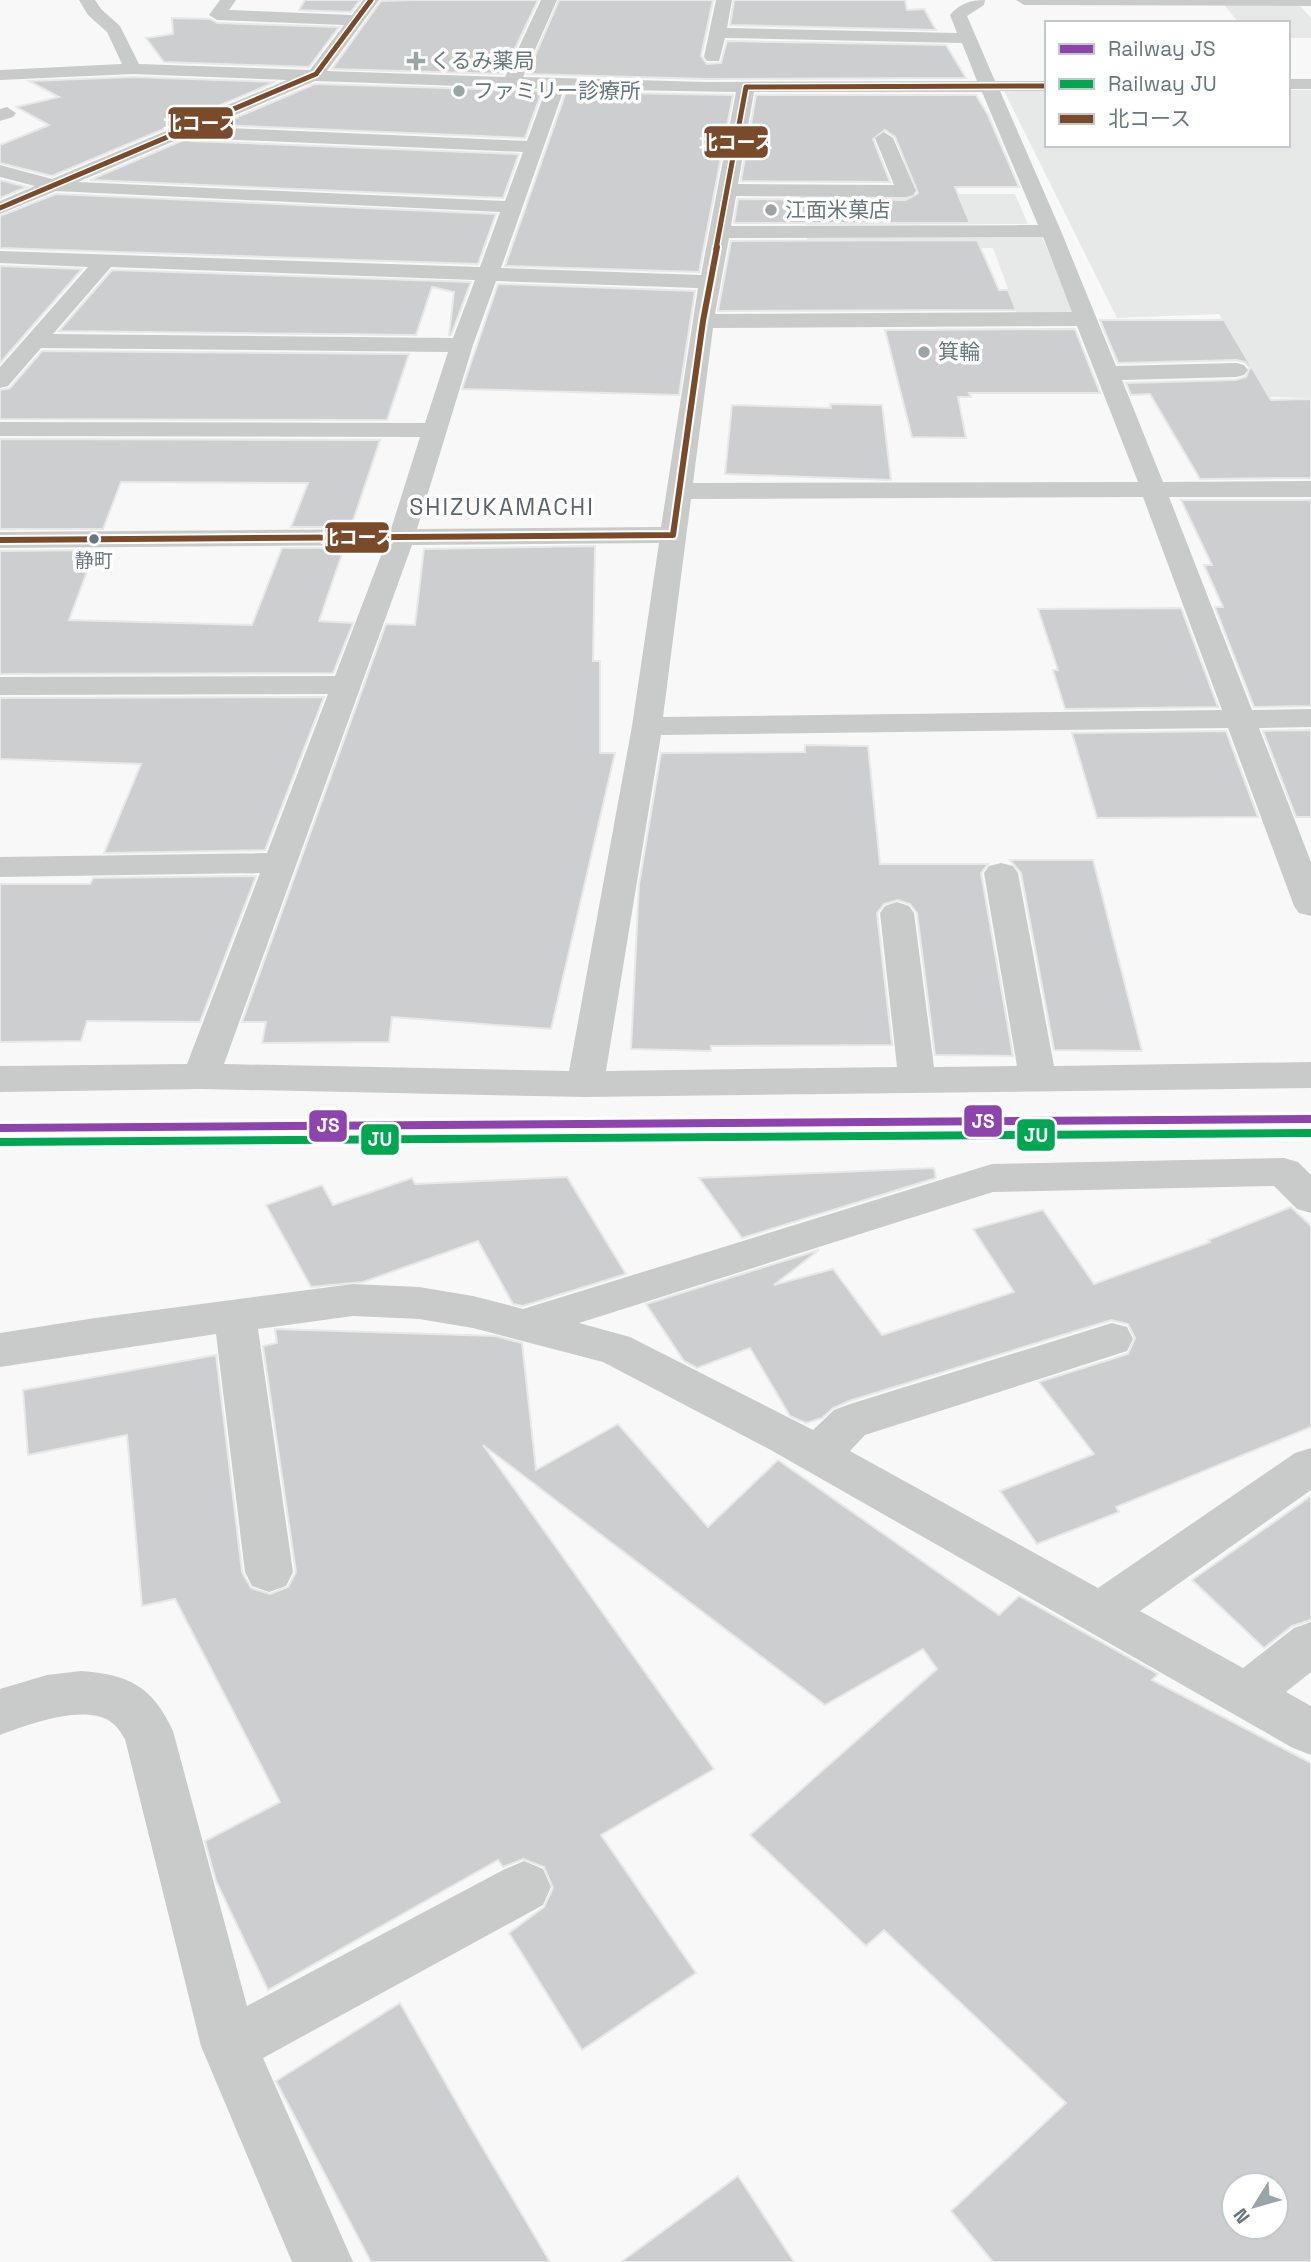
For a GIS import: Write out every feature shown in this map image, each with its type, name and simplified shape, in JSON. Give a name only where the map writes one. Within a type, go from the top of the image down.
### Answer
[{"type":"street","points":[[88,0],[94,12],[114,30],[133,69]]},
{"type":"street","points":[[228,0],[217,15],[356,20]]},
{"type":"street","points":[[0,208],[316,74],[371,0]]},
{"type":"street","points":[[512,82],[549,0]]},
{"type":"street","points":[[709,87],[724,0]]},
{"type":"street","points":[[1024,0],[1311,1]]},
{"type":"street","points":[[981,1],[958,15],[966,37],[990,86],[1086,319],[1311,906]]},
{"type":"street","points":[[717,33],[966,37]]},
{"type":"street","points":[[0,75],[133,69],[709,87],[1045,86]]},
{"type":"street","points":[[201,1076],[401,538],[462,345],[557,84]]},
{"type":"street","points":[[1290,84],[1311,84]]},
{"type":"street","points":[[585,1084],[647,726],[703,321],[746,87]]},
{"type":"street","points":[[183,132],[535,147]]},
{"type":"street","points":[[727,190],[906,191],[884,138]]},
{"type":"street","points":[[0,171],[54,186],[514,207]]},
{"type":"street","points":[[719,232],[1051,231]]},
{"type":"street","points":[[0,257],[710,282]]},
{"type":"street","points":[[0,381],[104,262]]},
{"type":"street","points":[[703,321],[1086,319]]},
{"type":"street","points":[[37,341],[462,345]]},
{"type":"street","points":[[1107,373],[1236,370]]},
{"type":"street","points":[[0,429],[434,430]]},
{"type":"street","points":[[678,491],[1311,489]]},
{"type":"street","points":[[0,540],[673,535]]},
{"type":"street","points":[[0,686],[345,685]]},
{"type":"street","points":[[647,726],[1311,718]]},
{"type":"street","points":[[0,867],[281,863]]},
{"type":"street","points":[[1001,873],[1038,1078]]},
{"type":"street","points":[[897,913],[917,1080]]},
{"type":"street","points":[[0,1079],[201,1076],[585,1084],[1311,1074]]},
{"type":"street","points":[[523,1325],[992,1178],[1283,1172],[1311,1199]]},
{"type":"street","points":[[0,1350],[353,1300],[419,1303],[473,1312],[615,1349],[818,1454],[1311,1732]]},
{"type":"street","points":[[235,1315],[269,1572]]},
{"type":"street","points":[[818,1454],[850,1422],[1112,1339]]},
{"type":"street","points":[[1100,1613],[1311,1466]]},
{"type":"street","points":[[1246,1695],[1311,1643]]},
{"type":"street","points":[[0,1712],[34,1699],[93,1692],[129,1706],[148,1731],[229,2046],[323,2262]]},
{"type":"street","points":[[229,2046],[524,1887]]},
{"type":"shaded area","points":[[1223,3],[1297,3],[1311,18],[1311,38],[1290,38],[1290,21],[1237,21]]},
{"type":"shaded area","points":[[1290,90],[1311,90],[1311,398],[1269,397],[1219,314],[1117,318],[1004,91],[1045,91],[1045,147],[1290,147]]},
{"type":"shaded area","points":[[799,194],[1015,194],[1028,224],[805,225]]},
{"type":"shaded area","points":[[1041,235],[1075,315],[1018,316],[993,248],[809,249],[807,237]]},
{"type":"building","points":[[305,0],[360,0],[351,12],[299,10]]},
{"type":"building","points":[[538,0],[503,74],[332,69],[381,1]]},
{"type":"building","points":[[559,0],[713,0],[701,56],[707,64],[721,63],[727,41],[946,45],[966,78],[708,79],[527,74]]},
{"type":"building","points":[[734,0],[905,0],[907,10],[924,9],[936,30],[730,25]]},
{"type":"building","points":[[172,18],[210,19],[217,23],[339,27],[309,67],[164,62],[146,38],[173,34]]},
{"type":"building","points":[[133,77],[275,82],[52,176],[0,163],[0,145],[49,125],[16,107],[59,97],[29,81]]},
{"type":"building","points":[[315,84],[542,91],[525,138],[219,125]]},
{"type":"building","points":[[566,92],[733,95],[699,272],[505,266]]},
{"type":"building","points":[[756,95],[976,95],[988,115],[1019,187],[955,187],[970,223],[734,223],[738,199],[906,200],[918,193],[895,137],[885,130],[873,139],[890,182],[741,181]]},
{"type":"building","points":[[186,139],[519,154],[503,198],[90,180]]},
{"type":"building","points":[[0,180],[27,187],[0,198]]},
{"type":"building","points":[[56,194],[496,214],[478,264],[0,248],[0,216]]},
{"type":"building","points":[[977,240],[999,290],[1008,290],[1016,310],[718,311],[731,241]]},
{"type":"building","points":[[0,266],[82,269],[0,363]]},
{"type":"building","points":[[112,270],[471,282],[451,335],[454,292],[432,287],[416,335],[59,331]]},
{"type":"building","points":[[498,284],[695,291],[679,395],[462,389]]},
{"type":"building","points":[[1100,320],[1224,320],[1271,400],[1311,399],[1311,478],[1200,479],[1150,394],[1131,395],[1126,383],[1236,380],[1246,377],[1250,368],[1245,362],[1236,360],[1118,363]]},
{"type":"building","points":[[1075,329],[1100,393],[969,393],[971,397],[958,397],[966,438],[912,437],[885,330]]},
{"type":"building","points":[[42,351],[409,354],[387,420],[0,419],[0,390],[10,388]]},
{"type":"building","points":[[830,404],[882,405],[891,480],[725,474],[732,405],[831,408]]},
{"type":"building","points":[[0,439],[380,440],[351,527],[291,527],[308,483],[121,482],[103,529],[0,529]]},
{"type":"building","points":[[1181,500],[1311,500],[1311,706],[1254,707],[1215,607],[1223,607],[1204,565],[1212,565]]},
{"type":"building","points":[[595,546],[593,661],[600,661],[600,753],[615,753],[551,1029],[392,1017],[389,1042],[262,1043],[266,1022],[242,1022],[386,624],[415,625],[424,549]]},
{"type":"building","points":[[282,548],[344,548],[319,621],[353,623],[333,673],[0,674],[0,551],[95,550],[69,620],[252,625]]},
{"type":"building","points":[[1181,608],[1218,707],[1065,709],[1053,670],[1058,670],[1038,609]]},
{"type":"building","points":[[324,697],[265,850],[104,853],[141,764],[0,759],[0,698]]},
{"type":"building","points":[[1311,730],[1311,817],[1296,817],[1263,731]]},
{"type":"building","points":[[1226,731],[1258,817],[1097,818],[1072,733]]},
{"type":"building","points":[[805,745],[868,746],[880,864],[988,864],[981,873],[1013,1056],[935,1055],[917,913],[910,904],[898,900],[884,904],[877,913],[892,1045],[711,1046],[711,1051],[631,1049],[639,885],[661,753],[805,752]]},
{"type":"building","points":[[1010,860],[1093,860],[1142,1051],[1054,1050],[1021,873]]},
{"type":"building","points":[[256,876],[200,1022],[87,1021],[81,1041],[0,1042],[0,884],[90,884],[93,878]]},
{"type":"building","points":[[934,1168],[936,1178],[742,1238],[699,1178]]},
{"type":"building","points":[[567,1177],[626,1274],[523,1306],[513,1304],[478,1241],[363,1282],[311,1287],[266,1205],[322,1185],[333,1205],[412,1178],[415,1184]]},
{"type":"building","points":[[1291,1207],[1311,1226],[1311,1427],[1116,1507],[1119,1512],[1037,1544],[1000,1491],[1094,1454],[1039,1382],[1128,1354],[1135,1338],[1128,1324],[1111,1320],[849,1401],[833,1408],[822,1418],[806,1423],[790,1416],[750,1348],[697,1368],[684,1361],[646,1304],[819,1250],[774,1285],[833,1269],[882,1335],[1014,1292],[973,1229],[1043,1210],[1094,1284],[1210,1242],[1208,1240]]},
{"type":"building","points":[[275,1329],[495,1336],[522,1343],[536,1470],[618,1424],[708,1527],[778,1460],[999,1615],[1019,1596],[1158,1674],[1152,1680],[1311,1763],[1311,2262],[993,2262],[951,2211],[1066,2103],[884,1930],[866,1946],[750,1835],[937,1669],[923,1649],[825,1705],[483,1445],[714,1769],[601,1835],[696,1973],[582,2050],[509,1933],[544,1907],[553,1888],[544,1867],[523,1859],[503,1867],[498,1860],[268,1990],[216,1881],[205,1841],[280,1802],[175,1599],[142,1606],[127,1435],[28,1455],[23,1390],[216,1355],[242,1572],[251,1588],[270,1594],[288,1587],[296,1572],[263,1346],[277,1343]]},
{"type":"building","points":[[1311,1496],[1311,1620],[1292,1626],[1264,1648],[1192,1580]]},
{"type":"building","points":[[400,2003],[550,2262],[371,2262],[276,2081]]},
{"type":"building","points":[[738,2176],[794,2262],[621,2262]]},
{"type":"rail line","name":"JS","points":[[0,1128],[1311,1119]]},
{"type":"rail line","name":"JU","points":[[0,1142],[1311,1133]]},
{"type":"transit line","name":"北コース","points":[[0,208],[316,74],[371,0]]},
{"type":"transit line","name":"北コース","points":[[0,540],[673,535],[703,321],[746,87],[1045,86]]},
{"type":"place","name":"くるみ薬局","points":[[416,61]]},
{"type":"place","name":"ファミリー診療所","points":[[459,91]]},
{"type":"place","name":"江面米菓店","points":[[771,210]]},
{"type":"place","name":"箕輪","points":[[924,352]]},
{"type":"place","name":"静町","points":[[94,539]]},
{"type":"district","name":"SHIZUKAMACHI","points":[[502,507]]}]
